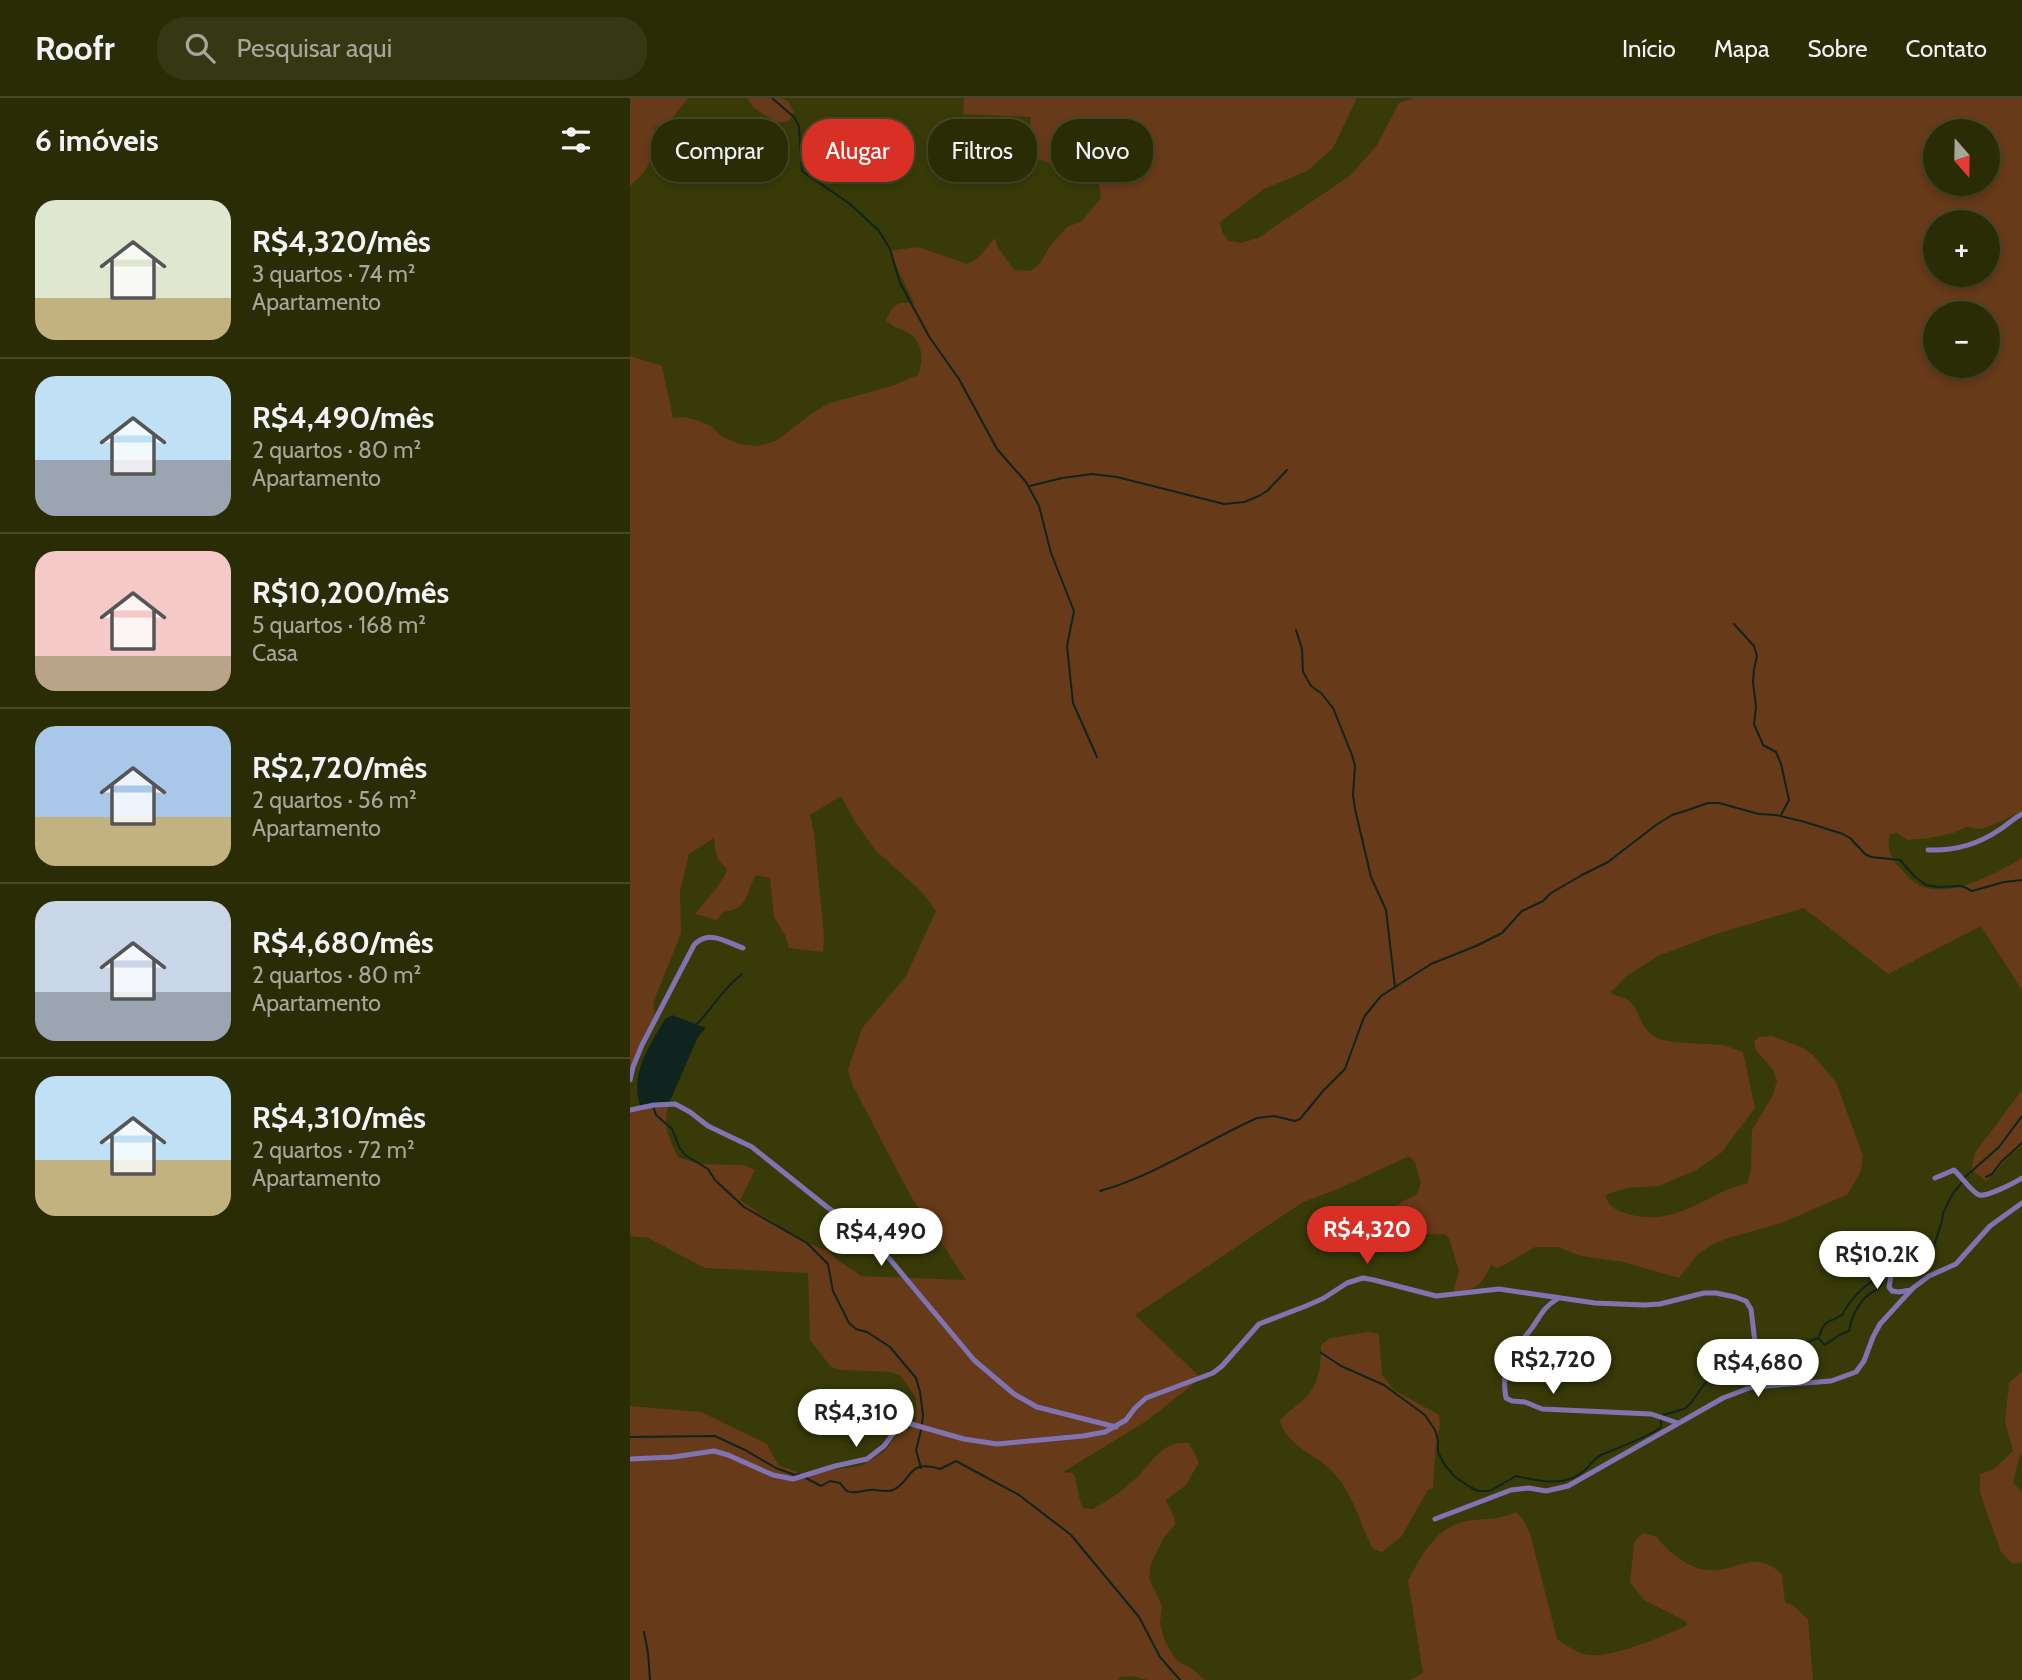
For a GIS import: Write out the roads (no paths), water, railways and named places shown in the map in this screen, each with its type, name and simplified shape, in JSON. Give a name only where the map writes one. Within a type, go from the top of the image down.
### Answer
[{"type":"street","points":[[1928,849],[1952,849],[1981,840],[2022,814]]},
{"type":"street","points":[[630,1080],[642,1045],[698,941],[716,937],[743,948]]},
{"type":"street","points":[[630,1101],[631,1110],[665,1103],[675,1104],[691,1112],[708,1126],[752,1146],[827,1207],[872,1238],[975,1360],[1014,1394],[1037,1407],[1116,1427]]},
{"type":"street","points":[[1935,1178],[1954,1170],[1976,1193],[1982,1195],[2022,1178]]},
{"type":"street","points":[[1435,1520],[1511,1490],[1529,1488],[1546,1491],[1568,1486],[1740,1391],[1752,1387],[1831,1381],[1856,1372],[1864,1361],[1875,1332],[1912,1290],[1929,1276],[1956,1264],[1990,1226],[2022,1203]]},
{"type":"street","points":[[1852,1266],[1870,1258],[1880,1258],[1889,1264],[1892,1270],[1889,1287],[1892,1291],[1912,1290]]},
{"type":"street","points":[[630,1459],[714,1451],[773,1475],[793,1479],[835,1465],[867,1459],[884,1447],[904,1422],[926,1430],[986,1443],[1009,1444],[1096,1435],[1126,1420],[1146,1398],[1204,1377],[1223,1366],[1259,1324],[1316,1302],[1354,1280],[1363,1278],[1436,1296],[1499,1289],[1637,1306],[1660,1304],[1704,1293],[1742,1299],[1751,1309],[1756,1351],[1766,1386]]},
{"type":"street","points":[[1558,1298],[1541,1311],[1509,1358],[1505,1373],[1506,1398],[1547,1409],[1651,1413],[1678,1423]]},
{"type":"water","points":[[672,1015],[706,1028],[698,1037],[669,1103],[640,1106],[637,1082],[639,1071],[665,1019]]},
{"type":"waterway","points":[[772,98],[794,117],[799,126],[802,171],[850,204],[879,231],[890,249],[900,283],[930,338],[959,379],[997,449],[1026,482],[1039,506],[1051,553],[1074,611],[1067,646],[1073,703],[1097,757]]},
{"type":"waterway","points":[[1030,486],[1092,474],[1117,477],[1224,504],[1244,502],[1259,496],[1287,470]]},
{"type":"waterway","points":[[1734,624],[1754,646],[1757,656],[1753,682],[1756,707],[1754,724],[1763,745],[1776,752],[1781,764],[1789,800],[1781,815]]},
{"type":"waterway","points":[[1296,630],[1302,649],[1303,672],[1311,686],[1321,693],[1333,708],[1352,755],[1355,766],[1355,809],[1371,877],[1386,910],[1395,987]]},
{"type":"waterway","points":[[1100,1191],[1141,1176],[1257,1118],[1274,1116],[1295,1121],[1300,1119],[1345,1069],[1364,1017],[1381,996],[1431,964],[1502,933],[1522,911],[1608,862],[1672,815],[1708,803],[1719,803],[1759,814],[1805,822],[1843,834],[1871,857],[1900,860],[1926,885],[1962,886],[1972,891],[2022,880]]},
{"type":"waterway","points":[[696,1025],[729,985],[742,974]]},
{"type":"waterway","points":[[653,1106],[656,1115],[672,1129],[685,1155],[708,1169],[715,1180],[744,1207],[807,1243],[828,1264],[833,1291],[849,1323],[890,1347],[916,1378],[923,1415],[922,1425]]},
{"type":"waterway","points":[[1965,1177],[1999,1147],[2022,1116]]},
{"type":"waterway","points":[[1986,1177],[2022,1143]]},
{"type":"waterway","points":[[1894,1271],[1911,1259],[1927,1253],[1934,1246],[1943,1213],[1962,1182]]},
{"type":"waterway","points":[[1819,1337],[1825,1324],[1842,1315],[1862,1290],[1888,1273]]},
{"type":"waterway","points":[[1819,1339],[1825,1345],[1849,1331],[1858,1307],[1866,1296],[1882,1285],[1885,1275]]},
{"type":"waterway","points":[[1663,1415],[1684,1409],[1706,1382],[1733,1371],[1771,1347],[1797,1346],[1818,1338]]},
{"type":"waterway","points":[[1320,1352],[1341,1366],[1384,1385],[1425,1415],[1435,1430],[1438,1452],[1444,1464],[1455,1477],[1478,1491],[1490,1491],[1516,1476],[1552,1482],[1577,1476],[1601,1455],[1657,1430],[1661,1427],[1661,1419]]},
{"type":"waterway","points":[[921,1430],[916,1450],[921,1468]]},
{"type":"waterway","points":[[630,1437],[715,1436],[776,1468],[795,1475],[800,1474]]},
{"type":"waterway","points":[[804,1477],[821,1486],[830,1481],[840,1483],[850,1492],[887,1491],[899,1486],[916,1469],[929,1466],[940,1469],[956,1461],[1019,1495],[1071,1535],[1139,1617],[1160,1657],[1180,1680]]},
{"type":"waterway","points":[[644,1632],[650,1680]]}]
